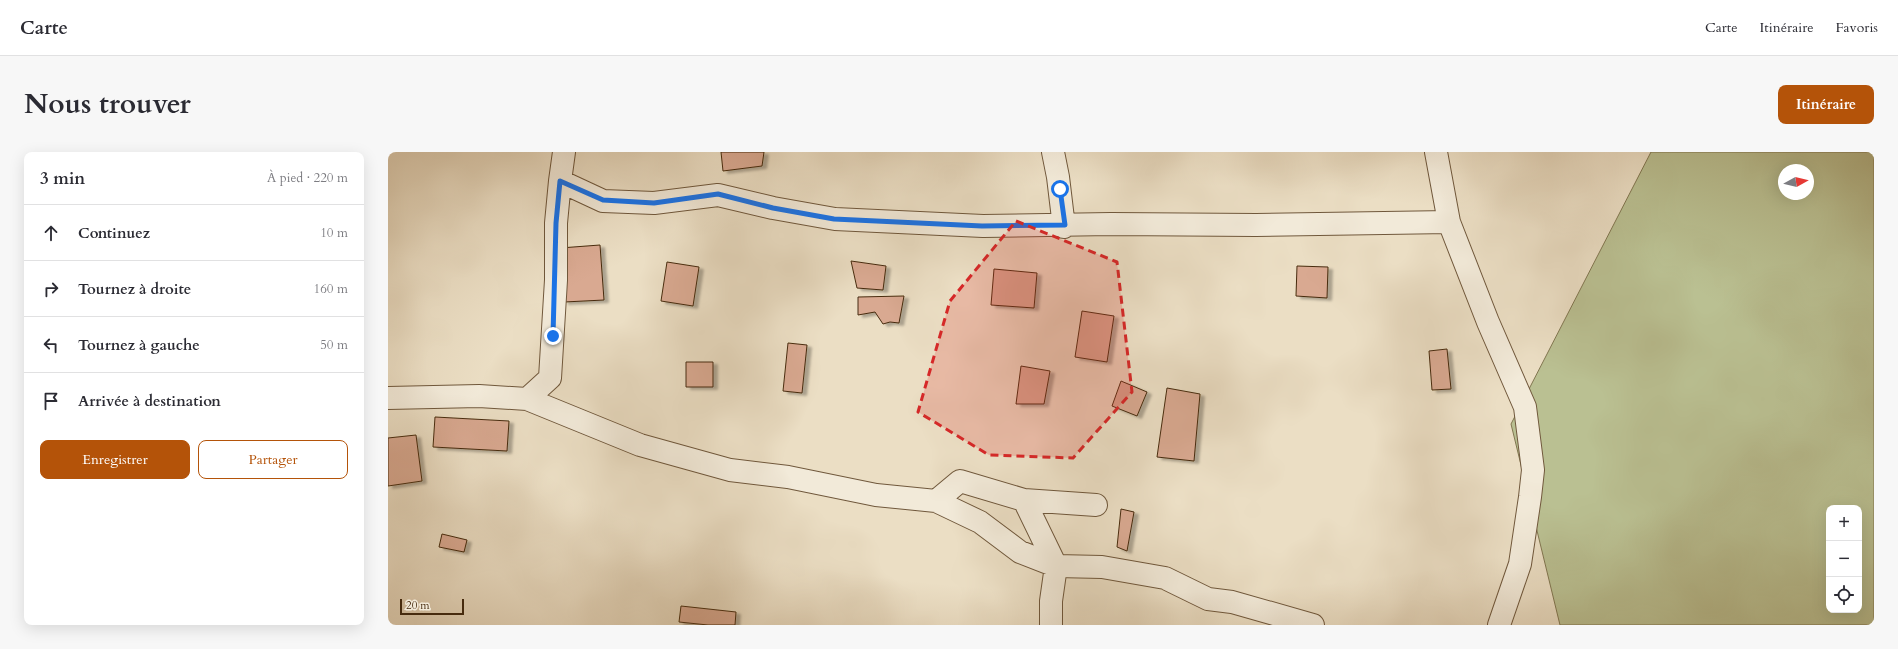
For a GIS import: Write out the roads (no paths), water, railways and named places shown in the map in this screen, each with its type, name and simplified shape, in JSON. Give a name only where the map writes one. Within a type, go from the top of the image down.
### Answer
[{"type":"street","points":[[527,399],[550,378],[556,280],[556,223],[564,152]]},
{"type":"street","points":[[1053,152],[1065,226]]},
{"type":"street","points":[[1436,152],[1449,222],[1488,322],[1525,407],[1533,470],[1520,564],[1499,625]]},
{"type":"street","points":[[560,181],[603,200],[654,203],[718,194],[773,208],[834,219],[982,226],[1256,225],[1449,222]]},
{"type":"street","points":[[388,398],[479,396],[527,399],[640,445],[730,470],[788,477],[876,495],[936,501],[980,522],[1020,552],[1056,566],[1102,567],[1165,578],[1208,599],[1232,602],[1313,625]]},
{"type":"street","points":[[936,501],[960,481],[1024,500],[1096,505]]},
{"type":"street","points":[[1024,500],[1056,566],[1051,601],[1051,625]]}]
